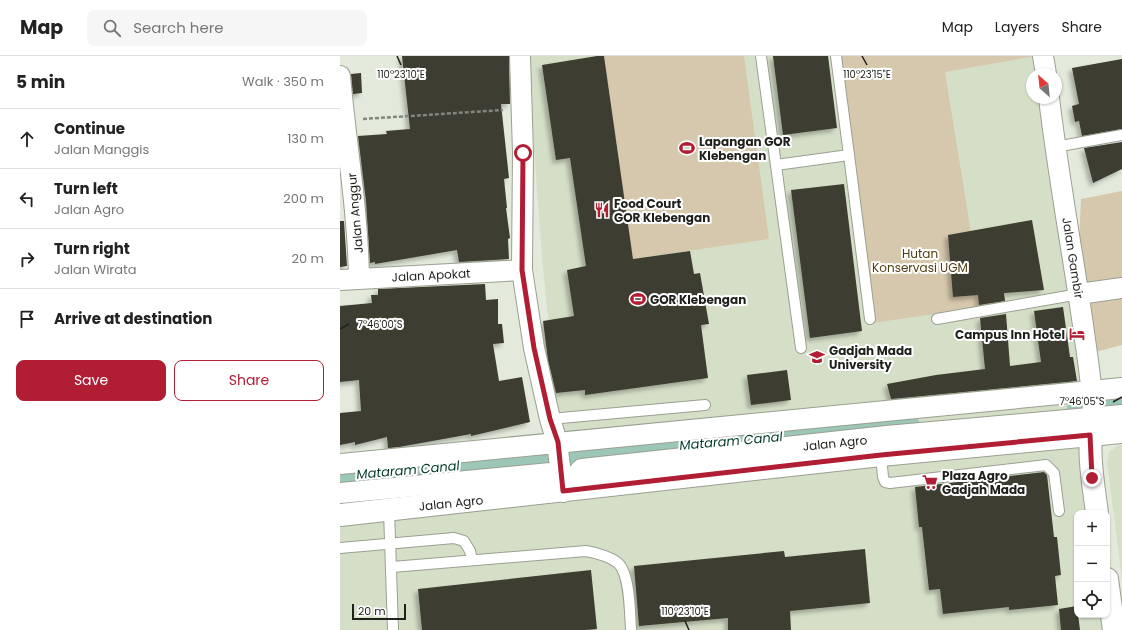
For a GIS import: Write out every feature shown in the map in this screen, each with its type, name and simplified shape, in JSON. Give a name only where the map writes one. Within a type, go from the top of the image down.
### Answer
[{"type":"main road","points":[[1092,410],[1122,416]]},
{"type":"main road","points":[[1092,410],[1122,432]]},
{"type":"main road","points":[[1092,410],[1091,472],[1097,510]]},
{"type":"main road","name":"Jalan Agro","points":[[340,515],[388,510],[560,464],[881,455],[1092,410]]},
{"type":"main road","name":"Jalan Agro","points":[[560,464],[582,470],[887,437],[1092,410]]},
{"type":"main road","points":[[1107,582],[1114,630]]},
{"type":"street","points":[[520,56],[523,153],[522,270],[534,348],[560,464]]},
{"type":"street","points":[[1043,56],[1045,68]]},
{"type":"street","name":"Jalan Anggur","points":[[340,76],[343,117],[352,175],[359,244],[349,280]]},
{"type":"street","name":"Jalan Gambir","points":[[1050,104],[1078,294],[1092,410]]},
{"type":"street","name":"Jalan Apokat","points":[[349,280],[522,270]]},
{"type":"street","points":[[1078,294],[1122,288]]},
{"type":"street","points":[[340,493],[560,464],[1092,410],[1122,388]]},
{"type":"street","points":[[340,464],[560,464]]},
{"type":"lane","points":[[761,56],[801,348]]},
{"type":"lane","points":[[836,56],[870,319]]},
{"type":"lane","points":[[1055,147],[1122,136]]},
{"type":"lane","points":[[776,165],[849,155]]},
{"type":"lane","points":[[937,319],[1078,294]]},
{"type":"lane","points":[[550,419],[705,405]]},
{"type":"lane","points":[[881,455],[882,477],[885,482],[890,483],[1046,465],[1054,472],[1059,511]]},
{"type":"lane","points":[[388,510],[392,567],[393,630]]},
{"type":"lane","points":[[340,548],[454,538],[464,541],[470,551],[472,560]]},
{"type":"lane","points":[[392,567],[586,551],[602,554],[618,564],[625,577],[631,630]]},
{"type":"path","points":[[343,117],[521,109]]},
{"type":"shaded area","name":"Gadjah Mada University","points":[[527,56],[1051,56],[1052,68],[1026,68],[1026,104],[1056,104],[1096,510],[1074,510],[1074,618],[1108,618],[1110,630],[340,630],[340,499],[564,476],[542,258]]},
{"type":"shaded area","points":[[1122,445],[1122,580],[1107,462],[1109,452],[1117,446]]},
{"type":"green space","name":"Lapangan GOR Klebengan","points":[[604,56],[744,56],[769,239],[633,259]]},
{"type":"green space","name":"Hutan Konservasi UGM","points":[[838,56],[1036,56],[945,72],[983,307],[872,323]]},
{"type":"green space","points":[[1122,191],[1122,280],[1077,287],[1081,199]]},
{"type":"green space","points":[[1122,297],[1122,345],[1092,353],[1087,301]]},
{"type":"building","points":[[402,56],[509,56],[510,104],[501,104],[509,178],[504,179],[510,238],[508,239],[509,259],[459,262],[457,250],[375,264],[375,262],[370,263],[366,201],[358,136],[387,134],[386,131],[410,129]]},
{"type":"building","points":[[604,56],[633,259],[690,251],[694,274],[700,273],[709,324],[701,325],[708,378],[585,395],[585,390],[556,393],[548,360],[543,321],[574,316],[567,270],[586,266],[570,158],[556,160],[542,65]]},
{"type":"building","points":[[773,56],[828,56],[837,128],[783,135]]},
{"type":"building","points":[[1122,59],[1122,129],[1082,136],[1079,121],[1075,122],[1072,106],[1079,104],[1072,68]]},
{"type":"building","points":[[361,73],[362,93],[353,94],[351,74]]},
{"type":"building","points":[[1122,142],[1122,169],[1093,183],[1084,148]]},
{"type":"building","points":[[844,184],[862,331],[810,338],[791,190]]},
{"type":"building","points":[[1032,220],[1044,290],[1004,293],[1005,301],[979,305],[978,295],[953,297],[948,235]]},
{"type":"building","points":[[340,221],[344,221],[347,266],[340,267]]},
{"type":"building","points":[[485,284],[486,300],[498,299],[498,324],[502,324],[504,343],[493,344],[499,381],[522,377],[530,422],[471,436],[471,434],[399,447],[388,448],[387,437],[355,445],[355,442],[340,445],[340,413],[361,411],[359,380],[340,382],[340,306],[372,303],[371,295],[378,295],[378,289]]},
{"type":"building","points":[[1063,307],[1070,357],[1073,357],[1077,381],[891,399],[887,384],[936,375],[985,369],[980,318],[1006,314],[1010,366],[1041,362],[1034,311]]},
{"type":"building","points":[[787,370],[791,400],[751,405],[747,375]]},
{"type":"building","points":[[1044,472],[1047,475],[1054,537],[1057,537],[1061,575],[1055,576],[1058,605],[1009,610],[1009,607],[943,614],[940,589],[929,590],[922,527],[919,527],[915,487]]},
{"type":"building","points":[[865,549],[870,603],[790,611],[791,630],[728,630],[728,618],[639,626],[634,566],[784,551],[785,557]]},
{"type":"building","points":[[591,570],[597,629],[422,630],[418,589]]},
{"type":"building","points":[[1074,606],[1074,618],[1078,618],[1080,630],[1061,630],[1059,609]]},
{"type":"waterway","name":"Mataram Canal","points":[[1076,410],[1122,404]]},
{"type":"waterway","name":"Mataram Canal","points":[[340,477],[580,453],[910,424]]},
{"type":"place","name":"Lapangan GOR Klebengan","points":[[687,148]]},
{"type":"place","name":"Food Court GOR Klebengan","points":[[602,210]]},
{"type":"place","name":"GOR Klebengan","points":[[638,299]]},
{"type":"place","name":"Campus Inn Hotel","points":[[1077,334]]},
{"type":"place","name":"Gadjah Mada University","points":[[817,357]]},
{"type":"place","name":"Plaza Agro Gadjah Mada","points":[[930,482]]},
{"type":"route","points":[[523,153],[522,270],[534,348],[550,419],[558,442],[563,491],[881,455],[1090,435],[1092,478]]}]
